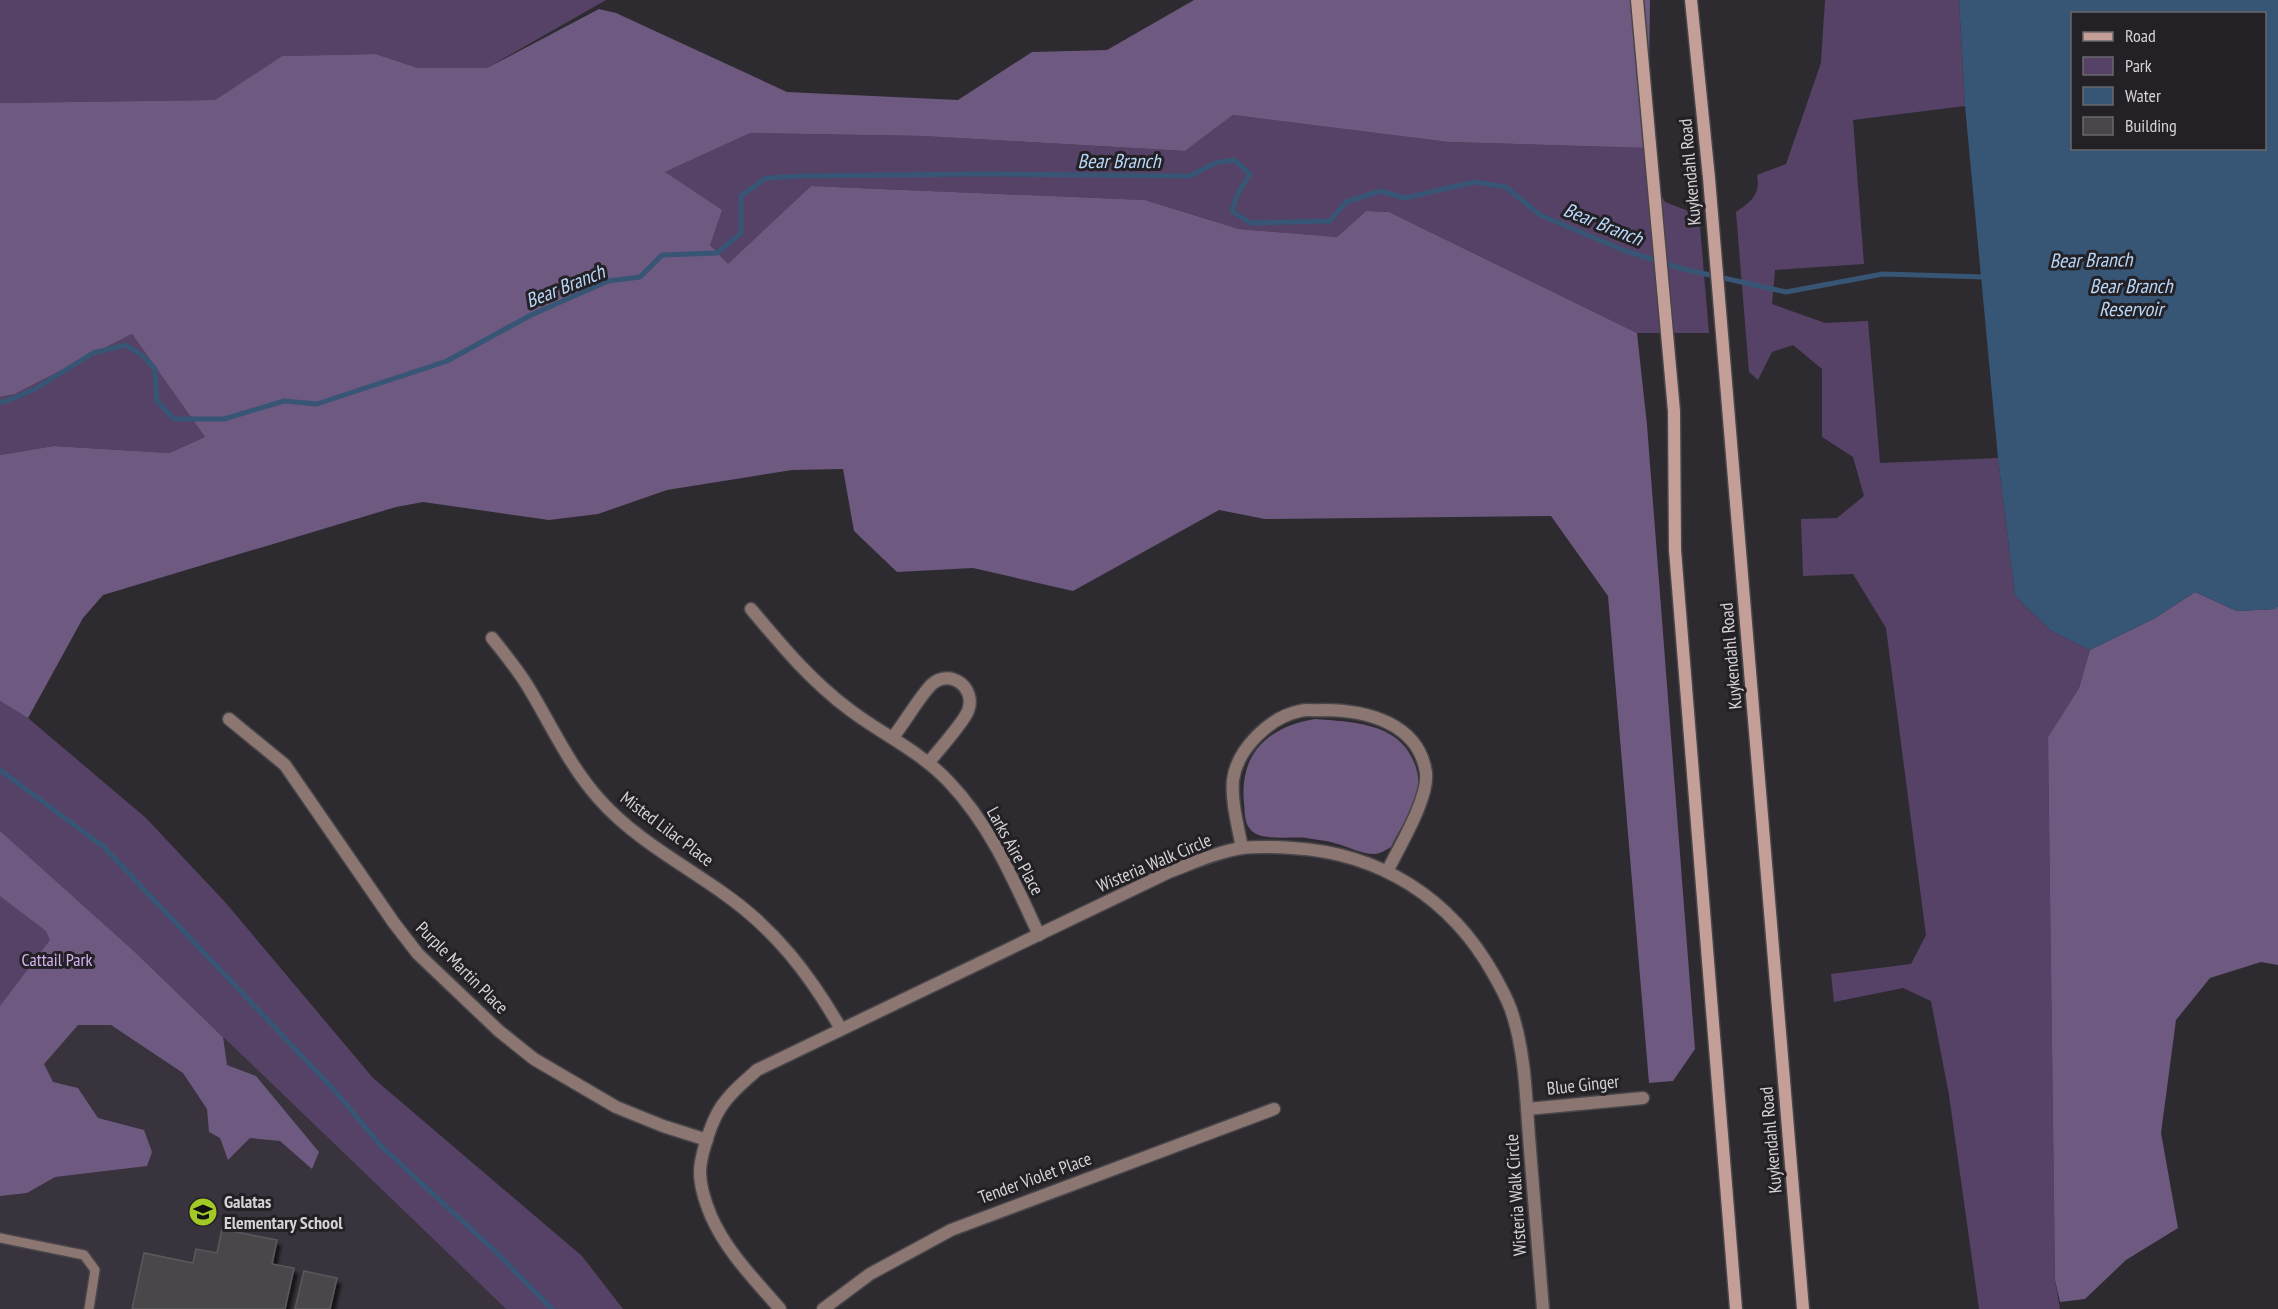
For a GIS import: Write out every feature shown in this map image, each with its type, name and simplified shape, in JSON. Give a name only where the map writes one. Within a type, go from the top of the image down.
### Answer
[{"type":"main road","name":"Kuykendahl Road","points":[[1637,0],[1674,411],[1675,550],[1736,1309]]},
{"type":"main road","name":"Kuykendahl Road","points":[[1691,0],[1709,178],[1803,1309]]},
{"type":"street","name":"Larks Aire Place","points":[[752,609],[795,662],[820,687],[853,712],[929,762],[949,782],[975,813],[998,848],[1039,935]]},
{"type":"street","name":"Misted Lilac Place","points":[[492,638],[526,683],[574,769],[601,801],[626,825],[656,848],[724,893],[762,922],[793,955],[820,992],[841,1029]]},
{"type":"street","points":[[893,737],[932,684],[943,678],[956,679],[966,686],[970,698],[968,711],[929,762]]},
{"type":"street","points":[[1242,848],[1234,801],[1233,779],[1240,759],[1265,729],[1285,717],[1301,711],[1345,710],[1381,719],[1401,729],[1414,742],[1426,774],[1425,792],[1388,870]]},
{"type":"street","name":"Purple Martin Place","points":[[229,718],[285,765],[418,954],[499,1031],[534,1059],[616,1107],[663,1126],[708,1140]]},
{"type":"street","name":"Wisteria Walk Circle","points":[[780,1309],[725,1241],[711,1216],[700,1171],[717,1113],[736,1089],[757,1070],[1169,872],[1242,848],[1276,847],[1316,849],[1355,858],[1388,870],[1415,887],[1444,910],[1467,934],[1486,962],[1513,1014],[1519,1037],[1543,1309]]},
{"type":"street","name":"Blue Ginger","points":[[1527,1109],[1643,1098]]},
{"type":"street","name":"Tender Violet Place","points":[[823,1309],[870,1275],[951,1230],[1274,1109]]},
{"type":"lane","points":[[0,1238],[84,1255],[95,1270],[89,1309]]},
{"type":"shaded area","name":"Galatas Elementary School","points":[[138,955],[506,1309],[0,1309],[0,1115]]},
{"type":"green space","points":[[0,0],[606,0],[487,68],[418,68],[376,54],[282,56],[215,100],[0,103]]},
{"type":"green space","points":[[1194,0],[1650,0],[1648,148],[1448,142],[1233,115],[1185,151],[923,136],[750,133],[665,172],[722,210],[710,245],[728,264],[811,186],[1145,200],[1239,229],[1337,237],[1366,211],[1389,212],[1637,333],[1647,425],[1695,1049],[1673,1081],[1649,1083],[1608,596],[1551,516],[1265,519],[1219,510],[1073,591],[973,568],[897,572],[854,531],[843,469],[792,470],[667,490],[598,514],[549,520],[423,502],[396,507],[103,595],[83,618],[28,718],[0,701],[0,455],[54,446],[169,453],[205,437],[132,334],[15,394],[0,397],[0,103],[215,100],[282,56],[376,54],[418,68],[487,68],[599,9],[616,13],[787,92],[958,100],[1032,52],[1107,50]]},
{"type":"green space","points":[[1825,0],[1959,0],[1965,106],[1853,120],[1864,264],[1775,270],[1772,304],[1825,323],[1868,321],[1880,463],[1998,458],[2015,596],[2050,630],[2090,650],[2079,688],[2048,737],[2055,1280],[2060,1309],[1979,1309],[1949,1095],[1931,1001],[1903,988],[1834,1002],[1831,974],[1911,964],[1926,935],[1886,628],[1853,574],[1803,576],[1801,519],[1837,518],[1864,496],[1853,457],[1822,437],[1822,369],[1793,345],[1772,352],[1758,380],[1749,372],[1736,212],[1754,197],[1758,187],[1757,175],[1786,164],[1821,63]]},
{"type":"green space","points":[[1233,115],[1448,142],[1648,148],[1656,185],[1665,202],[1699,215],[1709,333],[1637,333],[1389,212],[1366,211],[1337,237],[1239,229],[1145,200],[811,186],[728,265],[710,245],[665,172],[749,133],[923,136],[1185,151]]},
{"type":"green space","points":[[132,334],[205,437],[169,453],[54,446],[0,455],[0,397],[15,394]]},
{"type":"green space","points":[[2195,592],[2237,611],[2275,609],[2278,606],[2278,965],[2261,962],[2210,978],[2176,1020],[2161,1133],[2178,1228],[2126,1260],[2085,1299],[2060,1302],[2055,1280],[2048,737],[2079,688],[2090,650],[2155,618]]},
{"type":"green space","name":"Cattail Park","points":[[0,701],[28,718],[146,818],[225,902],[373,1078],[582,1256],[623,1309],[506,1309],[138,955],[0,1115]]},
{"type":"green space","points":[[1315,719],[1358,723],[1385,732],[1407,749],[1414,762],[1418,782],[1415,800],[1391,847],[1385,851],[1369,854],[1324,841],[1261,836],[1254,833],[1248,826],[1244,785],[1246,770],[1252,757],[1260,745],[1283,728]]},
{"type":"green space","name":"Cattail Park","points":[[0,831],[138,955],[223,1037],[227,1065],[256,1076],[319,1152],[312,1169],[280,1141],[250,1138],[228,1160],[220,1138],[209,1132],[207,1109],[183,1073],[111,1025],[78,1025],[44,1064],[53,1082],[78,1088],[98,1118],[144,1130],[152,1152],[147,1166],[55,1177],[27,1193],[0,1196],[0,1006],[50,940],[46,931],[0,896]]},
{"type":"water","name":"Bear Branch Reservoir","points":[[1959,0],[2278,0],[2278,606],[2276,609],[2237,611],[2195,592],[2155,618],[2090,650],[2050,630],[2015,596],[1998,458],[1965,106]]},
{"type":"building","points":[[222,1229],[277,1240],[272,1264],[294,1268],[285,1309],[132,1309],[144,1253],[193,1263],[196,1249],[217,1253]]},
{"type":"building","points":[[304,1271],[337,1278],[330,1309],[295,1309]]},
{"type":"waterway","name":"Bear Branch","points":[[0,402],[35,389],[93,353],[126,345],[144,357],[155,369],[157,401],[174,419],[224,419],[284,401],[317,404],[447,361],[529,316],[608,281],[640,277],[662,255],[717,253],[741,233],[741,196],[766,178],[979,174],[1190,176],[1215,163],[1234,160],[1250,174],[1237,195],[1232,211],[1250,223],[1330,221],[1346,202],[1380,191],[1405,198],[1474,182],[1506,187],[1540,215],[1623,250],[1683,269],[1786,292],[1883,274],[1985,277]]},
{"type":"waterway","points":[[0,770],[104,847],[336,1092],[381,1146],[496,1252],[552,1309]]},
{"type":"place","name":"Galatas Elementary School","points":[[203,1212]]}]
